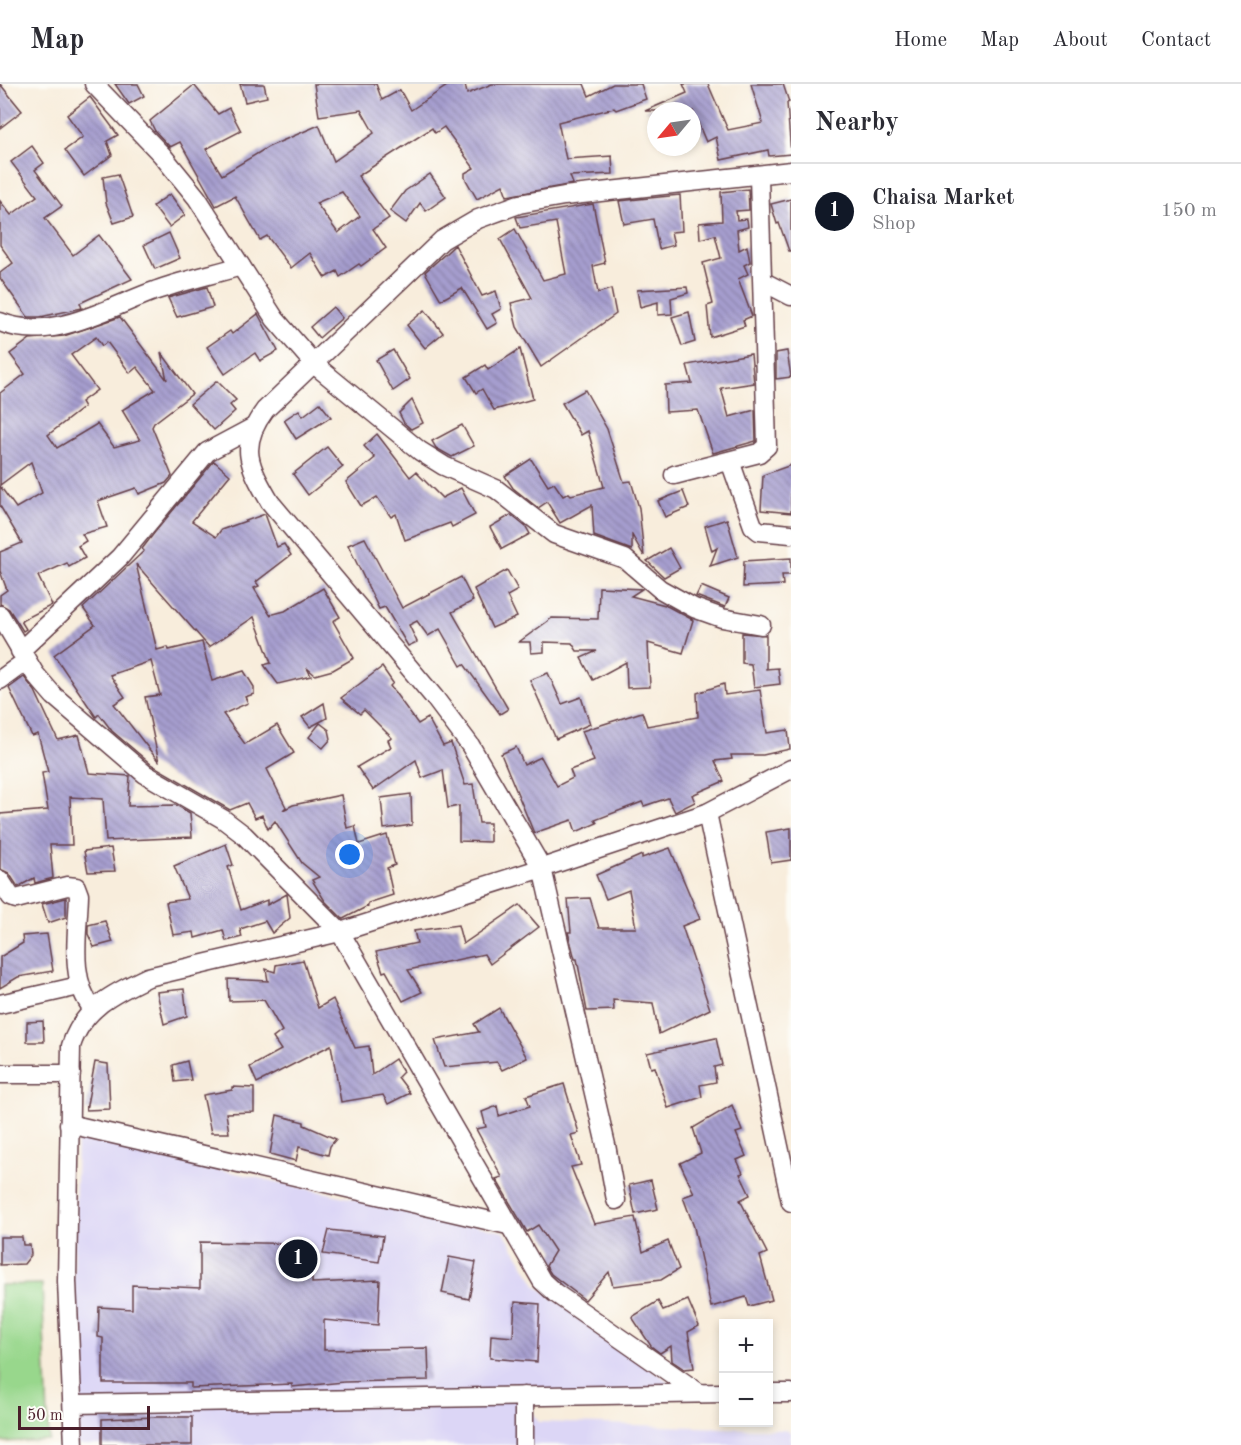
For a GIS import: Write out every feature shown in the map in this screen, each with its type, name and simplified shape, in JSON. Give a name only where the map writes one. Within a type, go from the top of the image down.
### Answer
[{"type":"street","points":[[94,84],[162,155],[197,198],[275,319],[315,365],[420,451],[444,466],[496,489],[554,534],[625,559],[660,589],[694,609],[722,618],[761,625]]},
{"type":"street","points":[[0,680],[120,557],[207,453],[252,428],[265,410],[315,365],[442,240],[478,219],[519,204],[564,196],[759,177],[791,171]]},
{"type":"street","points":[[674,475],[759,453],[767,446],[764,282],[759,177]]},
{"type":"street","points":[[0,322],[12,327],[40,328],[89,317],[162,288],[241,266]]},
{"type":"street","points":[[764,282],[791,296]]},
{"type":"street","points":[[252,428],[248,452],[255,476],[270,502],[434,697],[471,745],[542,868],[606,1145],[616,1200]]},
{"type":"street","points":[[730,461],[753,526],[759,531],[791,534]]},
{"type":"street","points":[[0,615],[23,656],[54,696],[145,774],[223,819],[244,835],[340,932],[542,1281],[555,1293],[699,1393]]},
{"type":"street","points":[[74,1445],[67,1281],[71,1046],[77,1028],[93,1009],[118,990],[148,977],[340,932],[707,813],[791,769]]},
{"type":"street","points":[[707,813],[791,1202]]},
{"type":"street","points":[[0,880],[11,897],[16,899],[67,886],[76,887],[79,895],[79,986],[82,996],[93,1009]]},
{"type":"street","points":[[0,1004],[79,986]]},
{"type":"street","points":[[0,1074],[71,1074]]},
{"type":"street","points":[[69,1124],[508,1225]]},
{"type":"street","points":[[73,1404],[719,1393]]},
{"type":"street","points":[[773,1393],[791,1393]]},
{"type":"street","points":[[524,1396],[524,1445]]},
{"type":"shaded area","points":[[77,1138],[504,1232],[537,1286],[680,1390],[523,1402],[539,1422],[788,1430],[791,1434],[791,1445],[70,1445]]},
{"type":"green space","points":[[42,1284],[49,1440],[0,1442],[0,1285]]},
{"type":"building","points":[[0,84],[22,111],[0,128]]},
{"type":"building","points":[[115,84],[138,84],[144,96],[129,104]]},
{"type":"building","points":[[240,84],[264,84],[267,97],[245,102]]},
{"type":"building","points":[[314,84],[376,84],[382,100],[400,90],[411,110],[450,84],[465,84],[467,94],[492,84],[584,84],[589,96],[613,84],[641,84],[646,99],[616,110],[614,108],[558,122],[566,159],[612,156],[613,174],[570,176],[573,184],[507,196],[503,185],[477,199],[465,178],[465,173],[474,168],[444,127],[435,133],[432,128],[358,176],[389,218],[373,229],[386,248],[361,266],[359,264],[340,277],[337,271],[325,278],[310,253],[291,268],[267,236],[260,240],[235,196],[216,206],[180,142],[170,147],[155,131],[150,121],[194,85],[218,114],[229,108],[241,131],[206,149],[222,175],[268,147],[319,125],[334,161],[374,133],[361,110],[319,116]],"holes":[[[342,192],[360,216],[338,233],[316,203]]]},
{"type":"building","points":[[683,84],[708,84],[728,130],[763,123],[751,84],[783,84],[789,102],[787,103],[791,154],[769,156],[768,150],[721,160],[716,137],[706,142],[701,130],[701,102],[666,102],[687,93]]},
{"type":"building","points":[[90,97],[118,135],[107,141],[112,155],[84,176],[65,150],[83,137],[67,115]]},
{"type":"building","points":[[32,146],[44,163],[35,170],[62,206],[45,218],[73,255],[99,235],[132,279],[80,303],[82,308],[40,317],[28,317],[0,278],[0,273],[13,263],[0,245],[0,201],[11,215],[37,196],[11,162]]},
{"type":"building","points":[[118,174],[133,217],[114,223],[106,203],[103,177]]},
{"type":"building","points":[[430,174],[446,197],[426,211],[420,203],[406,223],[390,211],[405,191]]},
{"type":"building","points":[[748,189],[749,210],[736,211],[737,220],[747,219],[748,227],[737,230],[739,250],[747,246],[750,262],[744,265],[748,274],[738,279],[752,316],[743,320],[745,326],[710,337],[707,306],[713,304],[703,263],[721,258],[715,235],[700,239],[699,223],[722,221],[721,192]]},
{"type":"building","points":[[170,194],[185,215],[169,227],[153,206]]},
{"type":"building","points":[[680,195],[682,231],[671,232],[674,245],[659,249],[653,219],[624,224],[619,201]]},
{"type":"building","points":[[791,199],[791,251],[789,251],[771,204]]},
{"type":"building","points":[[593,204],[605,263],[593,266],[598,293],[611,289],[616,314],[541,367],[517,327],[511,303],[532,298],[500,239],[515,229],[543,280],[566,274],[556,222],[520,228],[516,217]]},
{"type":"building","points":[[169,233],[180,258],[155,269],[144,245]]},
{"type":"building","points":[[455,245],[482,296],[496,291],[501,309],[492,314],[497,323],[487,329],[462,288],[441,300],[425,272]]},
{"type":"building","points":[[207,287],[213,307],[177,317],[168,298]]},
{"type":"building","points":[[687,287],[688,293],[671,298],[672,314],[658,315],[658,302],[640,307],[637,290]]},
{"type":"building","points":[[333,307],[342,318],[319,338],[310,327]]},
{"type":"building","points":[[425,310],[443,333],[425,348],[407,325]]},
{"type":"building","points":[[689,312],[695,342],[682,346],[672,317]]},
{"type":"building","points":[[258,314],[278,351],[260,361],[255,353],[225,374],[207,347],[230,331],[232,334]]},
{"type":"building","points":[[120,317],[167,380],[161,352],[192,394],[154,423],[152,427],[172,476],[166,483],[139,494],[136,488],[98,501],[107,527],[82,534],[86,541],[78,546],[85,558],[69,567],[67,563],[38,576],[52,605],[21,621],[26,629],[23,631],[9,609],[0,604],[0,595],[7,590],[0,571],[0,552],[22,543],[0,506],[0,486],[16,508],[42,493],[31,462],[0,485],[0,393],[25,374],[10,354],[30,339],[64,336]],"holes":[[[96,337],[102,346],[107,342],[130,373],[137,367],[155,390],[122,410],[140,440],[114,447],[97,424],[57,448],[48,435],[84,407],[81,402],[97,390],[71,355]]]},
{"type":"building","points":[[520,349],[533,399],[494,410],[482,389],[476,393],[466,377],[485,365],[488,370]]},
{"type":"building","points":[[393,350],[410,379],[393,391],[376,360]]},
{"type":"building","points":[[787,351],[791,377],[776,379],[776,353]]},
{"type":"building","points":[[751,354],[754,383],[721,388],[729,417],[755,410],[756,441],[713,453],[698,410],[666,412],[665,385],[692,383],[687,365]]},
{"type":"building","points":[[217,381],[236,400],[230,405],[235,411],[214,430],[190,404]]},
{"type":"building","points":[[585,390],[607,429],[624,482],[631,481],[639,508],[644,556],[632,535],[632,550],[594,536],[592,505],[560,523],[547,502],[538,508],[513,488],[505,476],[531,459],[548,486],[554,483],[563,496],[604,487],[588,431],[581,435],[562,403]]},
{"type":"building","points":[[412,400],[423,423],[411,429],[404,423],[399,413]]},
{"type":"building","points":[[320,403],[331,417],[296,439],[284,420],[299,410],[303,416]]},
{"type":"building","points":[[462,425],[474,446],[452,457],[436,448],[432,441]]},
{"type":"building","points":[[377,434],[410,477],[416,472],[442,498],[461,488],[475,515],[452,527],[450,523],[405,540],[396,514],[391,517],[377,497],[361,506],[346,482],[375,458],[364,446]]},
{"type":"building","points":[[327,447],[343,467],[308,495],[293,474]]},
{"type":"building","points":[[214,461],[230,475],[192,521],[216,537],[221,530],[265,514],[277,547],[284,544],[291,555],[256,582],[259,586],[254,588],[270,615],[285,611],[323,588],[340,617],[333,621],[354,658],[333,670],[315,675],[307,668],[311,676],[278,684],[264,665],[271,663],[254,617],[209,647],[136,564],[157,650],[168,647],[169,650],[202,642],[212,681],[244,671],[254,687],[254,694],[245,697],[248,703],[223,714],[245,744],[277,725],[294,753],[267,769],[286,807],[283,810],[293,805],[341,795],[347,828],[355,826],[359,844],[387,835],[395,865],[387,868],[393,895],[368,903],[368,906],[343,919],[325,901],[312,880],[319,877],[302,863],[275,821],[268,829],[262,815],[255,818],[247,803],[230,810],[152,765],[112,731],[99,714],[96,717],[54,655],[95,625],[83,608],[144,551],[142,549]],"holes":[[[151,661],[160,695],[145,697],[159,762],[114,704],[125,697],[110,675]]]},
{"type":"building","points":[[791,465],[791,513],[761,510],[763,475]]},
{"type":"building","points":[[683,491],[689,507],[665,517],[658,501]]},
{"type":"building","points":[[511,515],[526,527],[530,534],[502,549],[490,527]]},
{"type":"building","points":[[727,519],[738,557],[710,566],[717,548],[712,551],[705,526]]},
{"type":"building","points":[[365,538],[402,608],[461,577],[473,601],[452,612],[508,709],[500,714],[464,664],[461,666],[440,629],[428,636],[417,621],[409,625],[417,642],[408,646],[385,607],[379,609],[348,545]]},
{"type":"building","points":[[669,548],[680,568],[664,577],[647,561]]},
{"type":"building","points":[[791,558],[791,575],[782,575],[783,585],[743,587],[744,561]]},
{"type":"building","points":[[507,570],[518,590],[507,596],[517,617],[492,628],[474,589]]},
{"type":"building","points":[[701,586],[729,598],[725,607],[696,596]]},
{"type":"building","points":[[599,587],[642,589],[631,596],[665,605],[693,620],[683,653],[648,643],[650,687],[627,688],[626,662],[593,680],[581,658],[597,651],[577,651],[572,643],[544,642],[544,652],[531,653],[530,642],[519,642],[552,618],[598,619]]},
{"type":"building","points":[[742,633],[766,635],[766,669],[778,668],[780,684],[754,687],[751,664],[742,663]]},
{"type":"building","points":[[382,667],[393,683],[390,686],[418,724],[428,718],[443,746],[451,743],[465,785],[473,784],[479,823],[490,823],[490,842],[459,841],[459,806],[448,808],[443,770],[422,778],[416,760],[373,790],[357,767],[391,747],[388,740],[392,738],[364,710],[360,714],[341,698]]},
{"type":"building","points":[[548,673],[562,704],[581,697],[590,724],[556,739],[530,680]]},
{"type":"building","points":[[24,677],[35,691],[58,740],[79,735],[89,773],[130,776],[128,806],[176,805],[190,813],[192,837],[106,841],[103,799],[70,797],[72,845],[50,845],[53,878],[35,883],[34,878],[18,887],[9,873],[0,869],[0,814],[48,810],[42,773],[48,772],[38,734],[32,736],[9,688]]},
{"type":"building","points":[[724,684],[725,695],[760,690],[767,733],[788,730],[790,749],[763,755],[731,755],[732,759],[715,761],[724,781],[692,795],[695,802],[675,812],[668,798],[644,806],[642,802],[595,820],[597,823],[576,832],[572,820],[534,833],[501,754],[516,747],[524,765],[541,757],[557,786],[573,778],[570,770],[594,761],[582,731],[642,712],[647,726],[698,717],[697,693]]},
{"type":"building","points":[[324,703],[327,718],[310,727],[302,717]]},
{"type":"building","points":[[320,723],[329,730],[331,739],[323,748],[309,737]]},
{"type":"building","points":[[411,794],[412,825],[384,829],[381,798]]},
{"type":"building","points":[[791,828],[791,860],[771,863],[766,832]]},
{"type":"building","points":[[226,844],[233,865],[228,867],[241,910],[267,900],[267,905],[287,894],[290,918],[272,933],[265,921],[240,929],[242,937],[226,941],[223,930],[195,938],[194,932],[173,935],[166,902],[188,899],[174,866]]},
{"type":"building","points":[[111,848],[115,871],[88,872],[84,851]]},
{"type":"building","points":[[670,848],[700,919],[682,926],[710,1009],[659,1034],[653,1003],[613,1000],[614,1010],[587,1011],[577,959],[575,959],[568,932],[571,932],[568,899],[590,898],[599,928],[636,928],[629,890],[606,899],[596,875],[642,855],[642,858]]},
{"type":"building","points":[[66,898],[66,917],[48,923],[42,904]]},
{"type":"building","points":[[520,905],[539,927],[490,964],[484,954],[408,970],[422,992],[403,1001],[386,971],[383,972],[376,952],[417,943],[414,931],[458,925],[463,944]]},
{"type":"building","points":[[105,921],[113,942],[94,947],[88,934],[88,925]]},
{"type":"building","points":[[47,934],[53,971],[18,977],[0,988],[0,957],[23,943],[22,936]]},
{"type":"building","points":[[303,960],[318,1008],[333,999],[355,1048],[369,1046],[372,1075],[395,1059],[403,1072],[398,1077],[410,1093],[388,1104],[383,1095],[341,1102],[331,1045],[257,1083],[250,1067],[281,1050],[273,1038],[282,1031],[264,1000],[229,1001],[228,979],[268,981],[266,969],[275,972],[276,965]]},
{"type":"building","points":[[184,989],[187,1016],[164,1024],[157,992]]},
{"type":"building","points":[[499,1008],[527,1058],[502,1070],[497,1062],[444,1067],[435,1040],[479,1032],[474,1024]]},
{"type":"building","points":[[43,1021],[44,1042],[27,1042],[27,1022]]},
{"type":"building","points":[[716,1038],[722,1065],[714,1067],[716,1082],[700,1085],[702,1097],[668,1108],[655,1067],[651,1068],[647,1053]]},
{"type":"building","points":[[187,1061],[191,1080],[175,1082],[173,1065]]},
{"type":"building","points":[[95,1062],[108,1064],[110,1109],[86,1110]]},
{"type":"building","points":[[564,1084],[579,1133],[571,1135],[581,1165],[571,1167],[594,1224],[635,1217],[643,1252],[668,1241],[679,1269],[661,1280],[613,1286],[609,1272],[585,1300],[551,1274],[546,1266],[555,1251],[538,1225],[527,1232],[496,1179],[502,1177],[476,1129],[486,1127],[482,1112],[497,1106],[499,1116],[530,1106],[526,1096]]},
{"type":"building","points":[[232,1087],[254,1088],[254,1112],[226,1113],[229,1133],[211,1133],[203,1095],[232,1090]]},
{"type":"building","points":[[732,1105],[742,1131],[736,1133],[746,1156],[737,1160],[743,1173],[740,1174],[750,1195],[740,1200],[767,1253],[760,1256],[772,1300],[749,1306],[746,1297],[711,1307],[694,1227],[683,1197],[694,1193],[680,1163],[701,1153],[693,1128]]},
{"type":"building","points":[[277,1115],[304,1122],[304,1125],[336,1139],[330,1146],[328,1155],[299,1147],[296,1161],[270,1154]]},
{"type":"building","points":[[651,1180],[658,1209],[635,1214],[629,1185]]},
{"type":"building","points":[[329,1230],[383,1236],[379,1262],[323,1254]]},
{"type":"building","points":[[0,1237],[22,1237],[23,1245],[30,1245],[31,1255],[24,1264],[0,1265]]},
{"type":"building","points":[[200,1242],[312,1244],[312,1283],[380,1280],[378,1325],[324,1320],[324,1350],[428,1348],[429,1380],[344,1382],[292,1387],[292,1384],[191,1388],[191,1383],[103,1383],[103,1338],[98,1337],[99,1307],[132,1309],[132,1285],[200,1288]]},
{"type":"building","points":[[449,1257],[476,1262],[469,1299],[442,1293]]},
{"type":"building","points":[[688,1300],[699,1326],[688,1332],[694,1368],[684,1369],[672,1361],[671,1346],[660,1353],[651,1346],[632,1317],[658,1301],[663,1310]]},
{"type":"building","points":[[515,1302],[540,1304],[537,1362],[490,1358],[491,1335],[513,1337]]},
{"type":"building","points":[[192,1417],[192,1445],[102,1445],[102,1419]]},
{"type":"place","name":"Chaisa Market","points":[[298,1259]]}]
